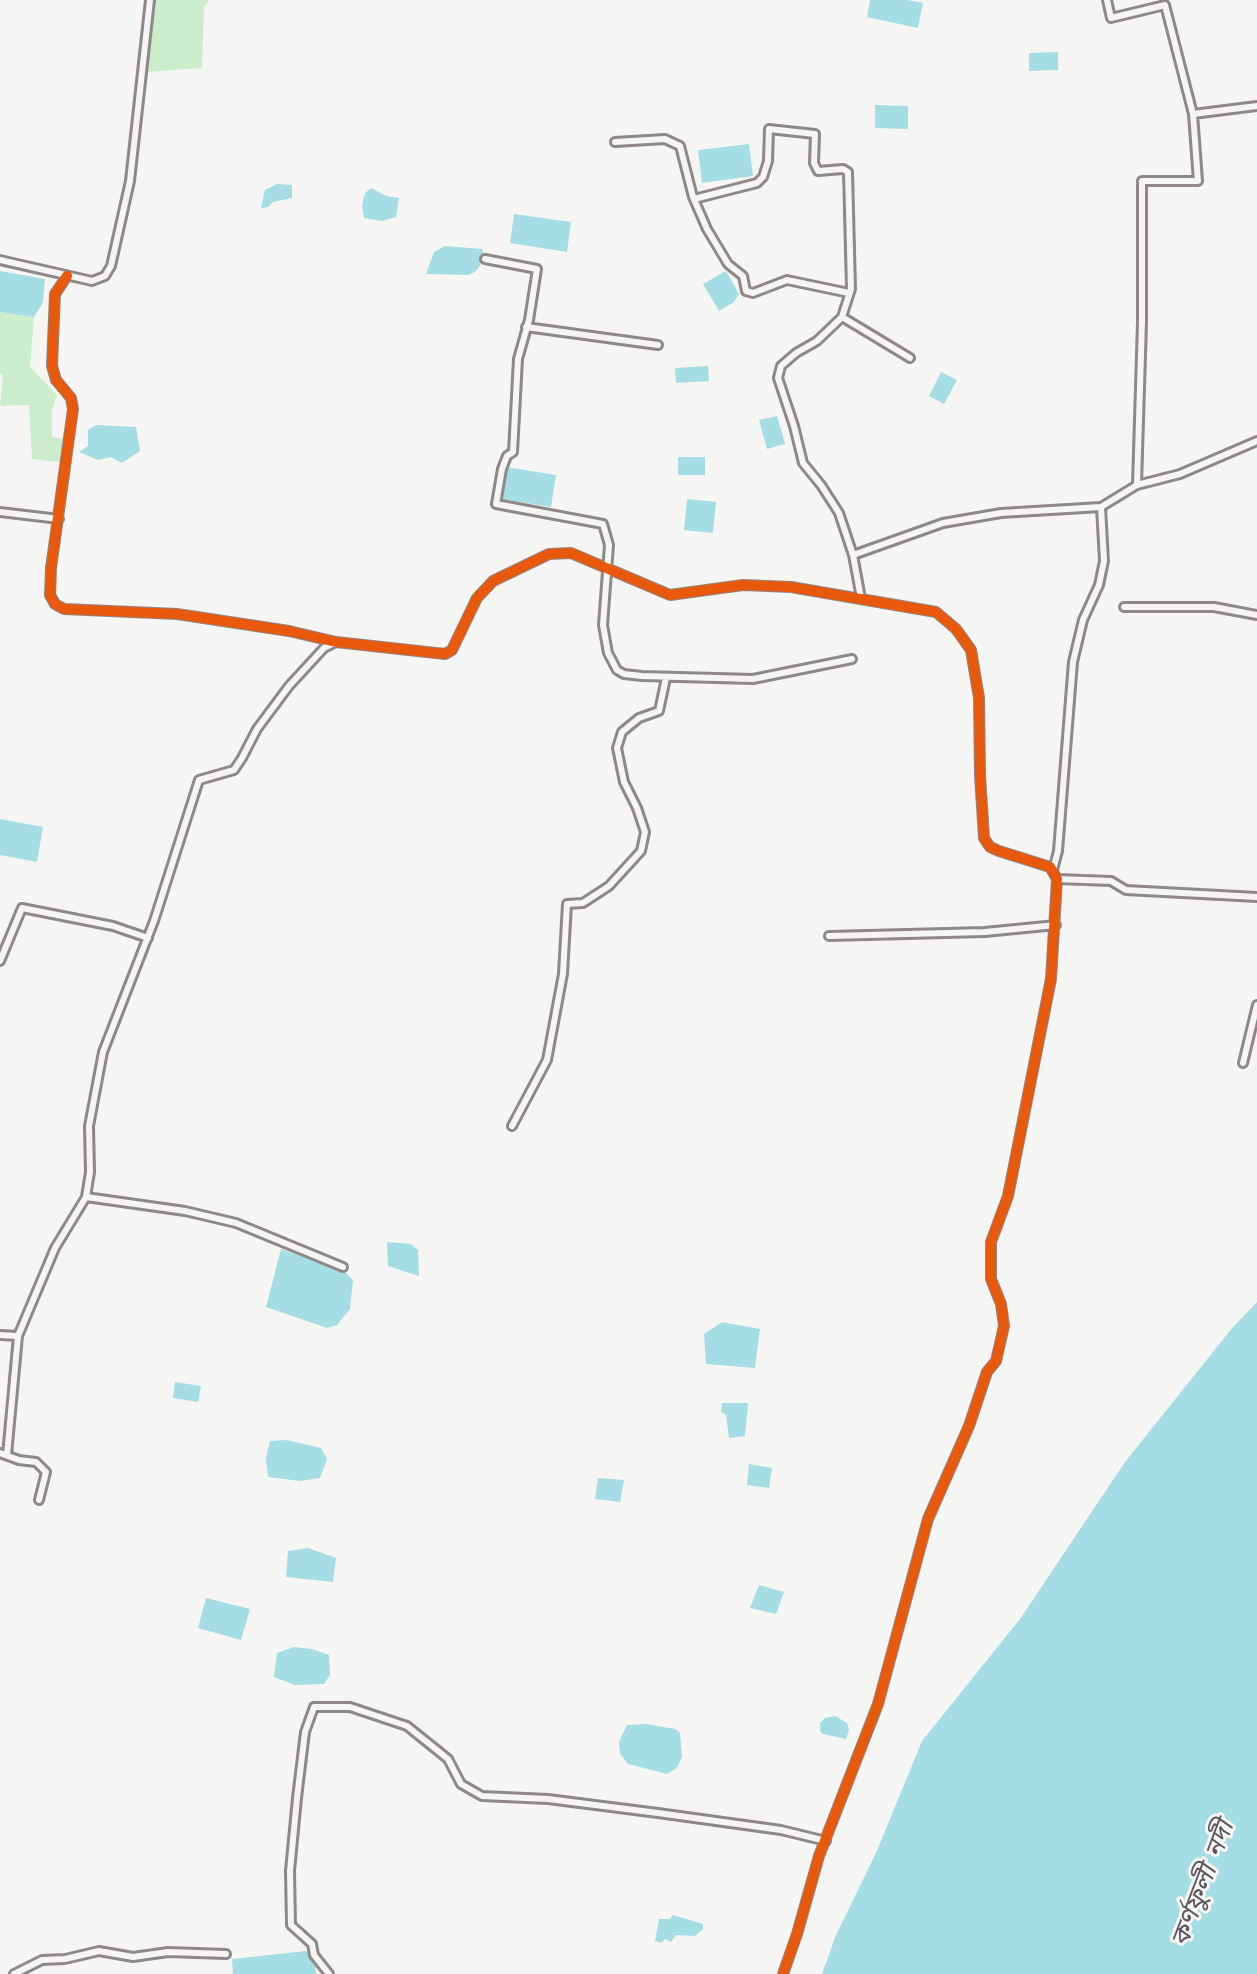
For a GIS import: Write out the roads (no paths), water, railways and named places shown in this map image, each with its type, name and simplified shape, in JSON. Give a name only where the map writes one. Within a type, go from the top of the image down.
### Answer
[{"type":"street","points":[[0,260],[92,281],[105,276],[111,266],[130,181],[150,0]]},
{"type":"street","points":[[1107,0],[1111,18],[1165,5],[1193,114],[1198,181],[1142,181],[1137,485]]},
{"type":"street","points":[[1193,114],[1257,106]]},
{"type":"street","points":[[694,199],[757,183],[763,177],[768,161],[769,129],[815,134],[814,163],[818,171],[843,169],[848,172],[849,293],[842,317],[817,341],[781,366],[778,378],[803,463],[839,513],[853,555],[861,598]]},
{"type":"street","points":[[615,142],[665,139],[680,146],[694,199],[719,250],[728,264],[743,276],[746,291],[753,293],[787,280],[849,293]]},
{"type":"street","points":[[485,259],[537,269],[518,359],[513,452],[507,456],[502,469],[496,504],[603,524],[609,545],[603,625],[608,653],[617,670],[624,674],[666,678],[753,679],[852,659]]},
{"type":"street","points":[[67,276],[55,294],[52,366],[56,380],[71,398],[73,409],[50,595],[55,604],[64,609],[177,614],[289,631],[336,642],[445,654],[452,650],[477,598],[493,581],[549,554],[571,553],[670,595],[743,585],[791,587],[936,612],[956,629],[971,650],[979,698],[984,838],[990,847],[1050,867],[1057,879],[1051,979],[1008,1196],[991,1242],[991,1279],[1001,1304],[1004,1326],[996,1361],[987,1372],[969,1426],[928,1519],[878,1704],[848,1777],[783,1974]]},
{"type":"street","points":[[842,317],[910,358]]},
{"type":"street","points":[[526,327],[658,345]]},
{"type":"street","points":[[853,555],[943,523],[1001,513],[1101,507],[1137,485],[1180,474],[1257,441]]},
{"type":"street","points":[[1053,870],[1058,851],[1073,662],[1083,620],[1099,585],[1104,561],[1101,507]]},
{"type":"street","points":[[0,512],[59,519]]},
{"type":"street","points":[[1124,607],[1214,607],[1257,615]]},
{"type":"street","points":[[39,1500],[46,1472],[36,1462],[4,1454],[18,1336],[55,1248],[86,1197],[90,1172],[89,1126],[103,1052],[148,938],[199,780],[234,770],[257,729],[289,686],[324,648],[336,642]]},
{"type":"street","points":[[512,1126],[547,1060],[563,974],[567,904],[583,903],[609,886],[641,851],[645,832],[624,782],[617,748],[622,732],[639,718],[659,711],[666,678]]},
{"type":"street","points":[[1057,879],[1111,881],[1126,890],[1257,897]]},
{"type":"street","points":[[0,961],[22,908],[113,926],[148,938]]},
{"type":"street","points":[[829,936],[985,932],[1056,925]]},
{"type":"street","points":[[1243,1063],[1257,1005]]},
{"type":"street","points":[[86,1197],[185,1211],[236,1223],[343,1267]]},
{"type":"street","points":[[0,1335],[18,1336]]},
{"type":"street","points":[[329,1974],[314,1955],[312,1944],[291,1925],[290,1871],[295,1812],[305,1732],[314,1707],[350,1707],[407,1726],[448,1759],[461,1784],[482,1796],[548,1799],[658,1813],[781,1830],[826,1841]]},
{"type":"street","points":[[14,1974],[42,1960],[65,1959],[99,1951],[133,1957],[168,1952],[226,1954]]},
{"type":"water","points":[[870,0],[923,3],[918,28],[867,17]]},
{"type":"water","points":[[1058,52],[1058,70],[1029,71],[1029,53]]},
{"type":"water","points":[[875,105],[908,106],[908,129],[875,128]]},
{"type":"water","points":[[749,144],[753,176],[702,183],[698,150]]},
{"type":"water","points":[[277,184],[292,185],[292,198],[261,208],[265,190]]},
{"type":"water","points":[[371,188],[386,196],[399,198],[396,217],[382,221],[364,218],[362,205],[365,193]]},
{"type":"water","points":[[514,214],[571,222],[567,252],[510,243]]},
{"type":"water","points":[[445,246],[482,249],[482,263],[469,275],[426,274],[434,252]]},
{"type":"water","points":[[0,271],[45,279],[43,302],[34,317],[0,312]]},
{"type":"water","points":[[726,271],[739,294],[734,302],[719,311],[703,284]]},
{"type":"water","points":[[708,366],[709,381],[676,383],[675,368]]},
{"type":"water","points":[[941,372],[957,380],[944,404],[929,396]]},
{"type":"water","points":[[777,416],[785,444],[767,449],[759,420]]},
{"type":"water","points":[[96,425],[136,427],[140,451],[122,463],[111,457],[98,460],[79,452],[88,446],[88,430]]},
{"type":"water","points":[[678,457],[705,457],[705,475],[678,475]]},
{"type":"water","points":[[506,467],[556,475],[551,507],[501,499]]},
{"type":"water","points":[[687,499],[716,502],[713,533],[684,530]]},
{"type":"water","points":[[0,819],[43,827],[37,862],[0,855]]},
{"type":"water","points":[[387,1242],[411,1244],[418,1250],[419,1276],[388,1266]]},
{"type":"water","points":[[281,1249],[345,1272],[353,1280],[350,1309],[337,1325],[327,1328],[266,1307]]},
{"type":"water","name":"কর্ণফুলী নদী","points":[[1257,1302],[1257,1974],[822,1974],[836,1935],[876,1853],[922,1741],[1020,1619],[1125,1462],[1233,1327]]},
{"type":"water","points":[[722,1322],[760,1329],[755,1368],[706,1364],[704,1334]]},
{"type":"water","points":[[175,1382],[201,1386],[198,1402],[173,1398]]},
{"type":"water","points":[[722,1403],[748,1403],[745,1436],[729,1438],[726,1415],[721,1412]]},
{"type":"water","points":[[286,1440],[321,1448],[327,1459],[320,1478],[300,1481],[268,1477],[266,1458],[270,1441]]},
{"type":"water","points":[[749,1464],[772,1468],[769,1488],[747,1485]]},
{"type":"water","points":[[598,1478],[624,1480],[620,1502],[595,1499]]},
{"type":"water","points":[[308,1548],[336,1558],[333,1582],[286,1577],[288,1551]]},
{"type":"water","points":[[759,1585],[784,1592],[776,1614],[750,1608]]},
{"type":"water","points":[[206,1598],[250,1609],[241,1640],[198,1628]]},
{"type":"water","points":[[294,1647],[329,1655],[330,1675],[324,1684],[295,1685],[274,1677],[277,1653]]},
{"type":"water","points":[[835,1716],[847,1723],[849,1730],[846,1739],[820,1731],[820,1723],[825,1718]]},
{"type":"water","points":[[646,1724],[675,1729],[680,1733],[682,1757],[677,1768],[667,1774],[628,1764],[620,1754],[619,1742],[627,1725]]},
{"type":"water","points":[[673,1915],[703,1924],[703,1929],[695,1936],[676,1935],[671,1942],[665,1939],[661,1943],[655,1941],[659,1919],[670,1919]]},
{"type":"water","points":[[306,1951],[314,1955],[316,1974],[233,1974],[232,1959]]}]
